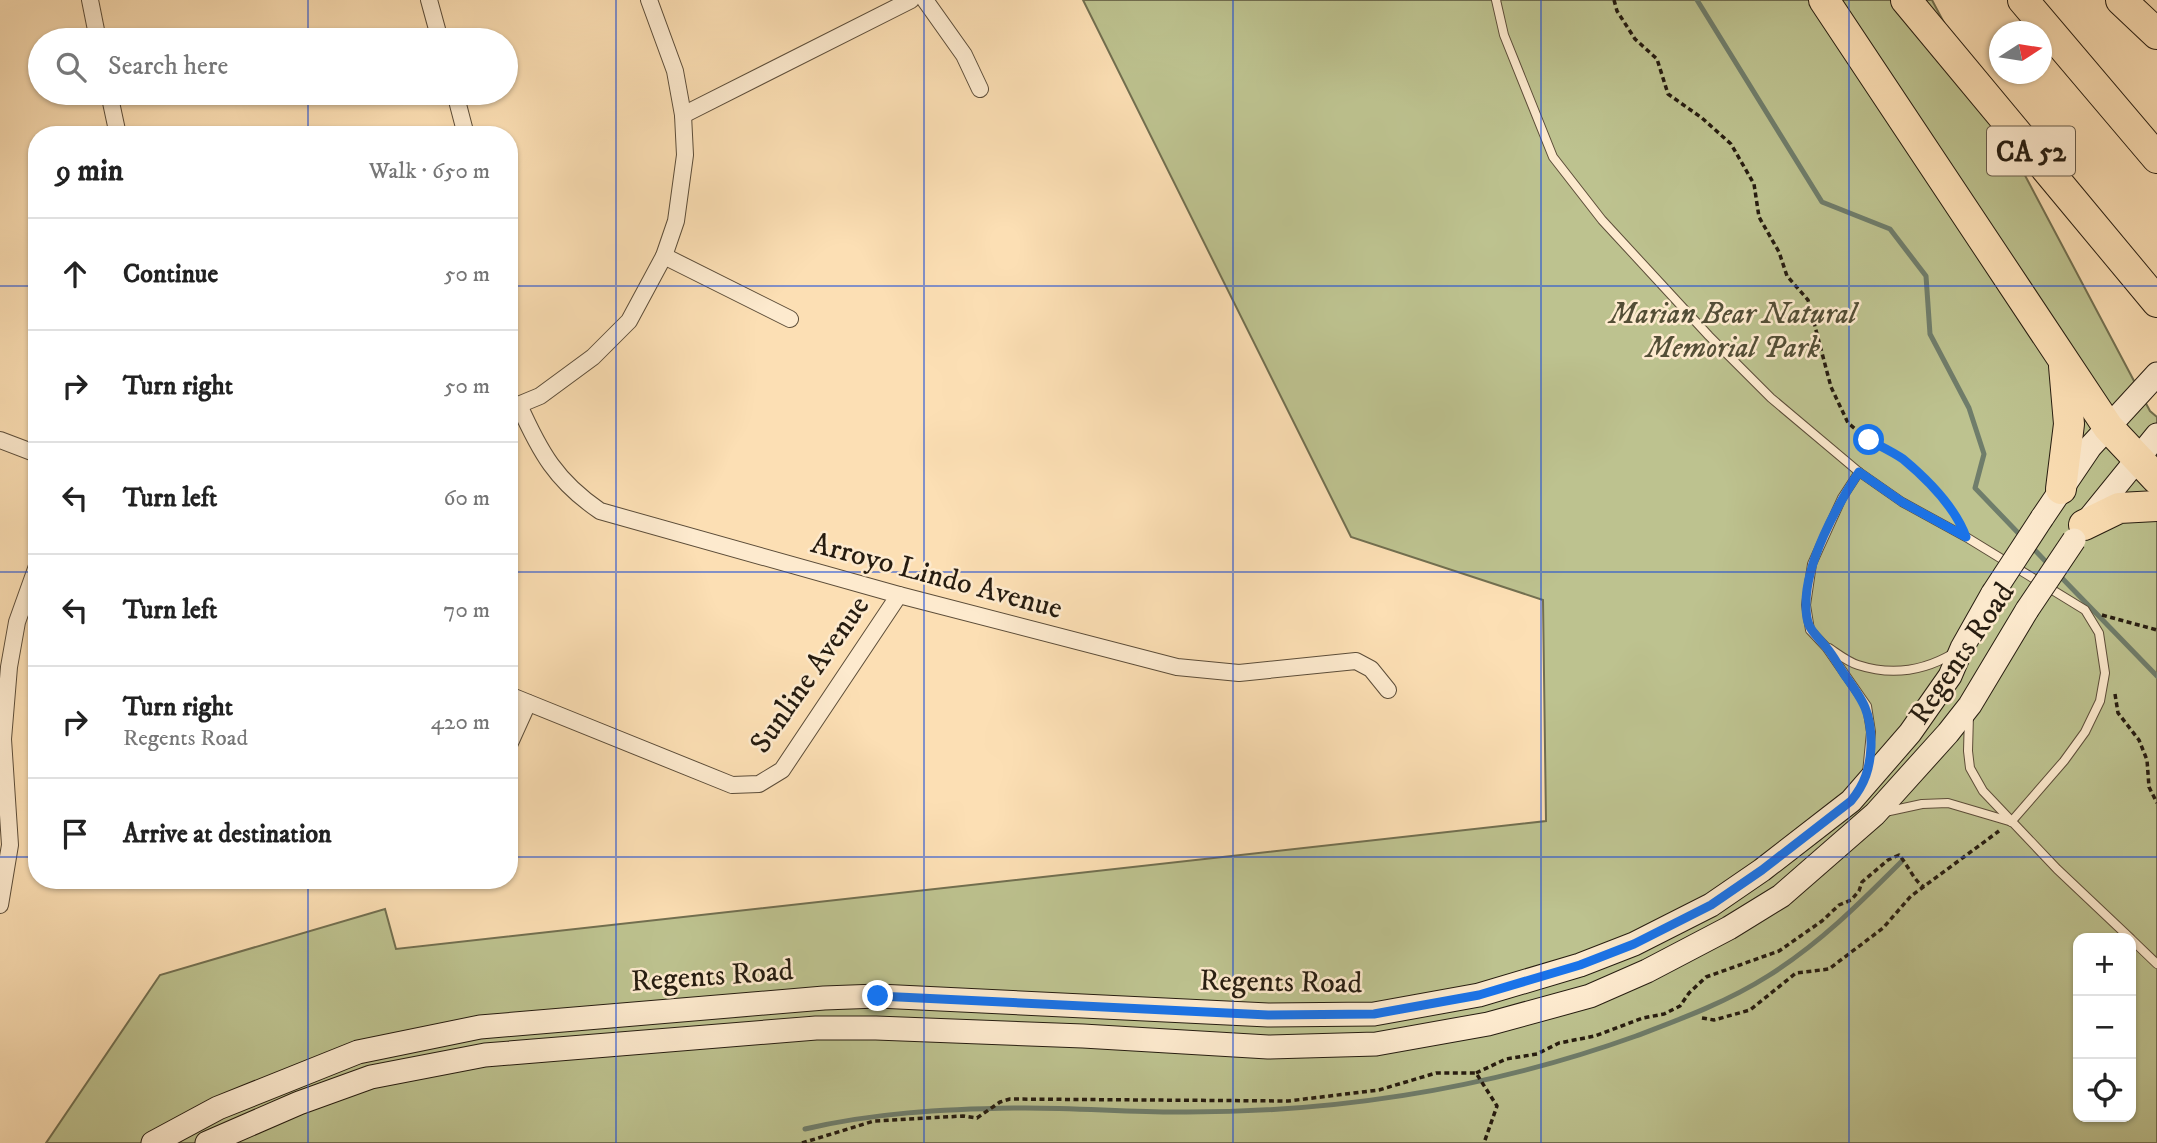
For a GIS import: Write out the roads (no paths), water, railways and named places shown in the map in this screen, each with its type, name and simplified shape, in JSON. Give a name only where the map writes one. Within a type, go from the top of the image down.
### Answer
[{"type":"highway","points":[[1824,0],[2108,426],[2147,469]]},
{"type":"highway","name":"CA 52","points":[[1906,0],[2157,302]]},
{"type":"highway","name":"CA 52","points":[[2023,0],[2157,158]]},
{"type":"highway","points":[[2122,0],[2157,34]]},
{"type":"highway","points":[[2061,489],[2069,424],[2063,359]]},
{"type":"highway","points":[[2079,532],[2119,508],[2157,506]]},
{"type":"main road","name":"Regents Road","points":[[153,1143],[218,1108],[358,1052],[480,1027],[824,998],[878,996],[1282,1015],[1374,1014],[1479,995],[1580,965],[1634,944],[1711,905],[1762,870],[1851,801],[1910,733],[1950,676],[1962,648],[1993,593],[2090,447],[2157,374]]},
{"type":"main road","name":"Regents Road","points":[[207,1143],[299,1103],[371,1077],[485,1055],[816,1028],[876,1027],[1268,1047],[1376,1044],[1488,1024],[1590,996],[1647,971],[1729,928],[1781,896],[1875,814],[1970,705],[2027,610],[2079,532],[2147,469],[2157,435]]},
{"type":"street","points":[[90,0],[96,28]]},
{"type":"street","points":[[429,0],[437,28]]},
{"type":"street","points":[[518,405],[540,396],[593,357],[629,321],[664,256],[676,221],[685,156],[684,115],[676,71],[649,0]]},
{"type":"street","points":[[684,115],[911,0]]},
{"type":"street","points":[[925,0],[964,55],[980,89]]},
{"type":"street","points":[[112,105],[116,126]]},
{"type":"street","points":[[458,105],[464,126]]},
{"type":"street","points":[[664,256],[790,319]]},
{"type":"street","name":"Arroyo Lindo Avenue","points":[[518,414],[555,474],[577,495],[600,511],[899,595],[1177,667],[1239,673],[1356,661],[1371,670],[1388,690]]},
{"type":"street","points":[[0,440],[28,451]]},
{"type":"street","points":[[0,905],[10,845],[3,739],[9,667],[17,622],[28,591]]},
{"type":"street","name":"Sunline Avenue","points":[[518,698],[732,785],[759,785],[782,770],[899,595]]},
{"type":"street","points":[[518,725],[528,702]]},
{"type":"lane","points":[[1496,0],[1504,35],[1553,157],[1602,220],[1709,336],[1771,398],[1859,472],[1902,502],[1966,537],[2085,610],[2099,633],[2105,673],[2100,701],[2085,732],[2064,761],[2011,822]]},
{"type":"lane","points":[[1859,472],[1842,498],[1812,564],[1805,605],[1810,630],[1826,647],[1867,706],[1871,752],[1869,769],[1862,788]]},
{"type":"lane","points":[[1826,647],[1856,665],[1906,671],[1926,667],[1962,648]]},
{"type":"lane","points":[[1970,705],[1970,768],[1983,791],[2124,933]]},
{"type":"lane","points":[[1875,814],[1922,804],[1948,803],[2011,822]]},
{"type":"lane","points":[[2136,945],[2157,964]]},
{"type":"waterway","points":[[1697,0],[1822,202],[1890,229],[1926,276],[1930,334],[1969,408],[1984,454],[1975,488],[2023,538]]},
{"type":"waterway","points":[[2030,545],[2050,566]]},
{"type":"waterway","points":[[2059,575],[2157,676]]},
{"type":"waterway","points":[[805,1129],[882,1116],[961,1109],[1177,1112],[1294,1108],[1410,1095],[1523,1071],[1636,1036],[1736,994],[1787,964],[1821,937],[1901,862]]},
{"type":"park label","name":"Marian Bear Natural Memorial Park","points":[[1733,330]]}]
